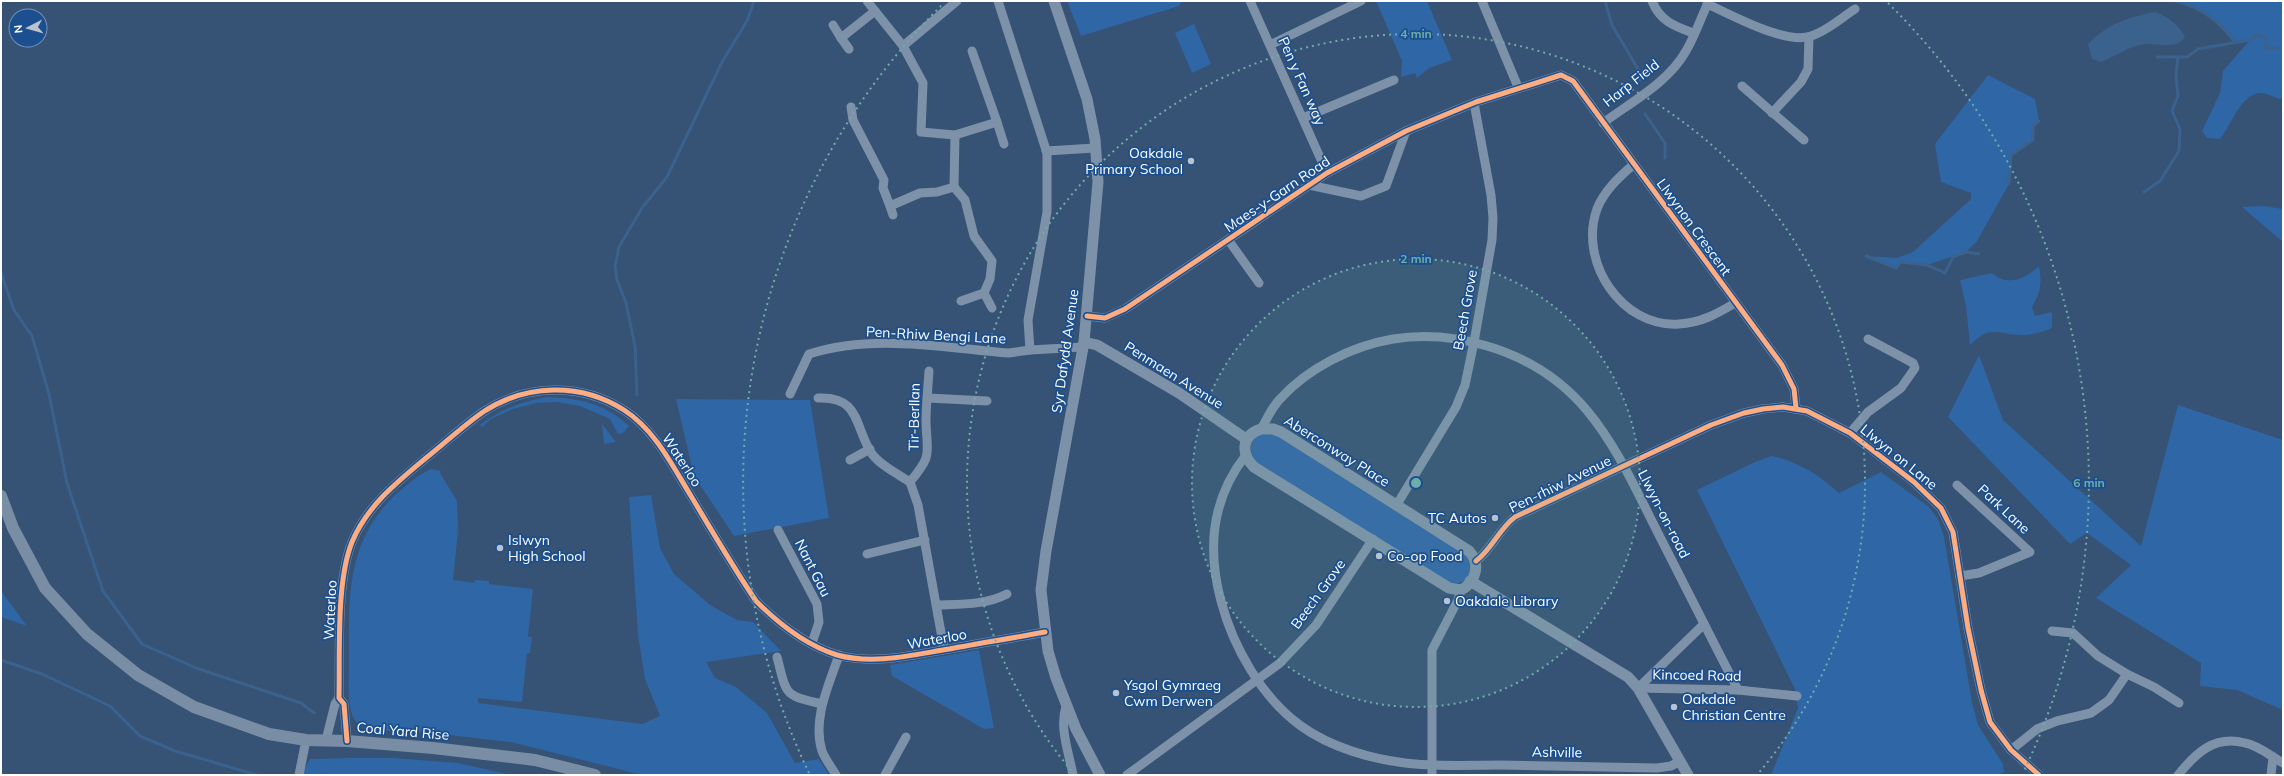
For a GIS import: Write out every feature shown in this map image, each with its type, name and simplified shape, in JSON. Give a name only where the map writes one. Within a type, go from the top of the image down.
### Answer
[{"type":"main road","name":"Coal Yard Rise","points":[[1,496],[13,528],[45,588],[86,634],[138,675],[194,707],[269,734],[306,740],[347,741],[433,748],[535,760],[595,775]]},
{"type":"street","points":[[868,1],[903,46],[923,83],[921,132],[955,135],[997,122]]},
{"type":"street","points":[[903,46],[957,1]]},
{"type":"street","points":[[998,1],[1046,151],[1047,212],[1028,320],[1030,350]]},
{"type":"street","name":"Syr Dafydd Avenue","points":[[1054,1],[1086,99],[1095,148],[1098,197],[1083,345],[1042,572],[1041,590],[1045,632],[1056,678],[1066,706],[1089,758],[1100,775]]},
{"type":"street","name":"Pen y Fan way","points":[[1250,1],[1328,173]]},
{"type":"street","points":[[1270,45],[1361,1]]},
{"type":"street","points":[[1482,1],[1518,87]]},
{"type":"street","points":[[1652,1],[1662,19],[1693,34]]},
{"type":"street","points":[[1708,2],[1766,30],[1788,36],[1809,37],[1820,32],[1855,8]]},
{"type":"street","name":"Harp Field","points":[[1603,123],[1663,80],[1686,51],[1708,2]]},
{"type":"street","points":[[841,38],[875,11]]},
{"type":"street","points":[[833,25],[849,49]]},
{"type":"street","points":[[1772,112],[1801,82],[1808,69],[1809,37]]},
{"type":"street","points":[[972,51],[1004,144]]},
{"type":"street","name":"Maes-y-Garn Road","points":[[1087,316],[1105,318],[1125,310],[1328,173],[1406,131],[1474,103],[1555,75]]},
{"type":"street","name":"Llwynon Crescent","points":[[1555,75],[1561,75],[1573,81],[1790,378],[1794,389],[1796,408]]},
{"type":"street","points":[[1303,118],[1394,80]]},
{"type":"street","points":[[1742,86],[1804,140]]},
{"type":"street","name":"Beech Grove","points":[[1396,506],[1456,407],[1465,385],[1474,342],[1492,240],[1493,218],[1491,195],[1474,103]]},
{"type":"street","points":[[851,107],[853,120],[884,180],[883,188],[893,215]]},
{"type":"street","points":[[1310,186],[1361,196],[1386,186],[1406,131]]},
{"type":"street","points":[[955,135],[954,187],[965,200],[974,236],[992,261],[990,278],[984,293],[961,301]]},
{"type":"street","points":[[1046,151],[1095,148]]},
{"type":"street","points":[[1633,165],[1606,192],[1597,210],[1594,229],[1594,250],[1599,270],[1608,288],[1622,304],[1638,316],[1678,325],[1709,317],[1734,303]]},
{"type":"street","points":[[890,206],[920,193],[937,192],[954,187]]},
{"type":"street","points":[[1228,241],[1258,283]]},
{"type":"street","points":[[984,293],[992,308]]},
{"type":"street","name":"Llwyn-on-road","points":[[1261,429],[1279,400],[1288,391],[1327,362],[1368,345],[1406,337],[1449,338],[1474,342],[1502,350],[1547,372],[1584,406],[1601,426],[1624,467],[1738,690]]},
{"type":"street","name":"Llwyn on Lane","points":[[1850,433],[1868,412],[1901,388],[1915,368],[1913,363],[1868,339]]},
{"type":"street","name":"Pen-Rhiw Bengi Lane","points":[[790,394],[809,354],[826,348],[876,343],[1009,353],[1083,345]]},
{"type":"street","name":"Penmaen Avenue","points":[[1083,345],[1097,345],[1179,393],[1246,439]]},
{"type":"street","name":"Tir-Berllan","points":[[910,482],[924,464],[928,456],[929,444],[926,421],[929,371]]},
{"type":"street","name":"Waterloo","points":[[326,740],[334,704],[339,698],[341,632],[346,563],[351,544],[364,520],[388,490],[483,412],[503,400],[525,393],[545,390],[578,392],[605,400],[625,411],[640,423],[664,452],[756,601],[779,623],[795,635],[812,643],[839,655],[885,660],[1045,632]]},
{"type":"street","points":[[818,398],[832,397],[849,407],[870,449],[881,463],[910,482],[918,505],[944,649]]},
{"type":"street","points":[[928,398],[987,401]]},
{"type":"street","name":"Llwyn on Lane","points":[[1624,467],[1711,426],[1738,415],[1763,409],[1796,408],[1818,416],[1850,433],[1914,482],[1941,508],[1953,532],[1980,690],[1990,722],[2011,750],[2039,775]]},
{"type":"street","name":"Aberconway Place","points":[[1246,439],[1256,430],[1273,429],[1281,432],[1469,552],[1476,561]]},
{"type":"street","points":[[1246,439],[1246,455],[1254,467],[1373,539],[1449,588],[1460,590]]},
{"type":"street","points":[[850,460],[870,449]]},
{"type":"street","name":"Ashville","points":[[1246,455],[1228,482],[1214,526],[1213,561],[1219,593],[1228,624],[1238,647],[1258,680],[1284,711],[1302,727],[1322,738],[1361,754],[1406,764],[1657,768],[1671,766],[1680,761]]},
{"type":"street","name":"Pen-rhiw Avenue","points":[[1476,561],[1485,555],[1506,524],[1515,517],[1624,467]]},
{"type":"street","name":"Park Lane","points":[[1957,485],[2030,552],[1979,573],[1960,576]]},
{"type":"street","name":"Nant Gau","points":[[778,530],[817,604],[819,622],[812,643]]},
{"type":"street","name":"Beech Grove","points":[[1127,775],[1258,680],[1280,662],[1316,625],[1373,539]]},
{"type":"street","points":[[867,554],[925,540]]},
{"type":"street","points":[[1432,775],[1432,650],[1458,600],[1460,590],[1470,581],[1476,572],[1476,561]]},
{"type":"street","points":[[1470,581],[1628,677],[1638,688],[1688,775]]},
{"type":"street","points":[[937,605],[971,604],[999,599],[1007,594]]},
{"type":"street","name":"Kincoed Road","points":[[1638,688],[1704,624]]},
{"type":"street","points":[[2052,631],[2073,633],[2098,656],[2127,674],[2154,687],[2179,703]]},
{"type":"street","points":[[836,775],[822,751],[820,724],[822,704],[839,655]]},
{"type":"street","points":[[777,657],[786,688],[794,698],[822,704]]},
{"type":"street","points":[[2011,750],[2037,729],[2056,721],[2091,713],[2109,700],[2127,674]]},
{"type":"street","name":"Kincoed Road","points":[[1638,688],[1738,690],[1797,696]]},
{"type":"street","name":"Waterloo","points":[[339,698],[344,704],[347,741]]},
{"type":"street","points":[[1066,706],[1063,716],[1063,727],[1073,775]]},
{"type":"street","points":[[885,775],[906,736]]},
{"type":"street","points":[[299,775],[306,740]]},
{"type":"street","points":[[2178,775],[2195,754],[2221,741],[2246,743],[2283,763]]},
{"type":"street","points":[[2271,775],[2273,757]]},
{"type":"shaded area","points":[[1067,1],[1182,1],[1179,6],[1081,36]]},
{"type":"shaded area","points":[[1376,1],[1427,1],[1452,60],[1429,68],[1417,78],[1415,73],[1401,77],[1402,61]]},
{"type":"shaded area","points":[[2176,1],[2283,1],[2283,100],[2262,93],[2255,94],[2243,103],[2220,139],[2207,138],[2202,131],[2220,93],[2223,71],[2250,40],[2234,41],[2222,27],[2201,11]]},
{"type":"shaded area","points":[[2155,12],[2164,16],[2176,25],[2185,37],[2182,41],[2173,45],[2147,44],[2135,46],[2101,62],[2092,59],[2088,44],[2103,31],[2118,22]]},
{"type":"shaded area","points":[[1194,24],[1211,64],[1192,73],[1175,33]]},
{"type":"shaded area","points":[[1988,75],[2035,99],[2039,121],[2033,127],[2033,140],[2012,155],[2009,184],[1977,241],[1966,252],[1927,265],[1901,262],[1896,268],[1866,256],[1897,258],[1913,252],[1971,199],[1971,193],[1941,182],[1935,144]]},
{"type":"shaded area","points":[[2264,206],[2283,209],[2283,242],[2242,207]]},
{"type":"shaded area","points":[[2039,266],[2040,287],[2032,307],[2035,316],[2052,312],[2052,328],[2026,335],[2013,335],[1994,332],[1989,333],[1977,339],[1970,345],[1966,306],[1960,280],[1992,273],[2004,280],[2016,280],[2028,275]]},
{"type":"shaded area","points":[[1979,355],[2003,420],[2141,546],[2178,405],[2283,440],[2283,710],[2237,690],[2200,686],[2201,663],[2096,598],[2131,565],[2087,533],[2070,544],[1948,417]]},
{"type":"shaded area","points":[[546,397],[590,403],[610,412],[629,426],[623,433],[618,434],[610,419],[580,406],[557,402],[536,403],[513,409],[491,419],[482,427],[480,425],[503,410],[528,401]]},
{"type":"shaded area","points":[[676,399],[810,400],[829,518],[734,536],[694,476]]},
{"type":"shaded area","points":[[602,424],[616,442],[604,444]]},
{"type":"shaded area","points":[[1265,433],[1275,435],[1465,554],[1471,566],[1468,577],[1462,582],[1458,583],[1443,580],[1257,462],[1252,453],[1251,444],[1256,438]]},
{"type":"shaded area","points":[[1771,456],[1799,465],[1824,480],[1839,493],[1881,472],[1929,507],[1938,519],[1944,537],[1972,702],[1978,725],[2003,764],[2004,772],[1999,775],[1771,775],[1798,708],[1795,689],[1697,490],[1755,462]]},
{"type":"shaded area","points":[[431,469],[441,471],[440,473],[457,501],[458,531],[453,580],[474,583],[475,580],[489,581],[489,584],[533,589],[528,637],[532,637],[530,653],[527,653],[522,702],[478,698],[478,703],[642,724],[660,716],[645,679],[638,635],[629,497],[651,495],[660,548],[674,574],[710,605],[737,620],[753,622],[781,651],[706,662],[715,678],[736,687],[767,713],[795,763],[819,759],[829,775],[642,775],[511,742],[405,730],[405,732],[379,730],[365,727],[356,722],[349,702],[349,617],[350,595],[358,553],[366,533],[378,514],[403,488]]},
{"type":"shaded area","points":[[1,591],[2,592],[27,626],[1,617]]},
{"type":"shaded area","points":[[979,650],[994,728],[984,729],[892,676],[890,665]]},
{"type":"shaded area","points":[[393,758],[458,763],[511,775],[301,775],[310,759]]},
{"type":"waterway","points":[[637,395],[635,346],[626,303],[617,280],[615,266],[619,247],[642,208],[667,177],[722,62],[747,21],[754,1]]},
{"type":"waterway","points":[[1605,1],[1612,25],[1638,69],[1640,80]]},
{"type":"waterway","points":[[2176,1],[2201,11],[2222,27],[2234,41]]},
{"type":"waterway","points":[[2157,57],[2187,57],[2198,49],[2250,40],[2258,34],[2267,39],[2265,47],[2283,49]]},
{"type":"waterway","points":[[2144,192],[2160,181],[2179,151],[2180,129],[2172,111],[2178,96],[2176,75],[2178,57]]},
{"type":"waterway","points":[[1645,114],[1665,143],[1665,158]]},
{"type":"waterway","points":[[2009,184],[2011,155],[2033,140],[2033,126],[2039,121]]},
{"type":"waterway","points":[[1866,256],[1896,268],[1901,262],[1927,265],[1945,273],[1953,257],[1966,252],[1979,254]]},
{"type":"waterway","points":[[1,273],[14,310],[32,336],[49,394],[67,483],[103,591],[142,644],[196,668],[301,703],[314,713]]},
{"type":"waterway","points":[[1,660],[42,674],[110,706],[140,736],[175,751],[257,775]]},
{"type":"cycle path","points":[[1087,316],[1105,318],[1125,309],[1327,173],[1406,131],[1476,102],[1561,75],[1573,81],[1782,365],[1794,389],[1796,408]]},
{"type":"cycle path","points":[[347,741],[344,704],[339,698],[341,597],[347,558],[358,529],[374,506],[394,486],[468,423],[483,412],[500,403],[517,396],[535,392],[553,390],[571,391],[589,395],[607,401],[635,418],[662,449],[756,601],[783,626],[814,646],[837,655],[851,658],[879,659],[907,656],[1045,632]]},
{"type":"cycle path","points":[[1476,561],[1487,551],[1504,527],[1515,517],[1711,425],[1744,413],[1763,409],[1783,407],[1807,411],[1850,433],[1914,482],[1941,508],[1953,532],[1968,628],[1981,690],[1990,722],[2011,750],[2039,775]]},
{"type":"place","name":"Oakdale Primary School","points":[[1191,161]]},
{"type":"place","name":"TC Autos","points":[[1495,518]]},
{"type":"place","name":"Islwyn High School","points":[[500,548]]},
{"type":"place","name":"Co-op Food","points":[[1379,556]]},
{"type":"place","name":"Oakdale Library","points":[[1447,601]]},
{"type":"place","name":"Ysgol Gymraeg Cwm Derwen","points":[[1116,693]]},
{"type":"place","name":"Oakdale Christian Centre","points":[[1674,707]]}]
